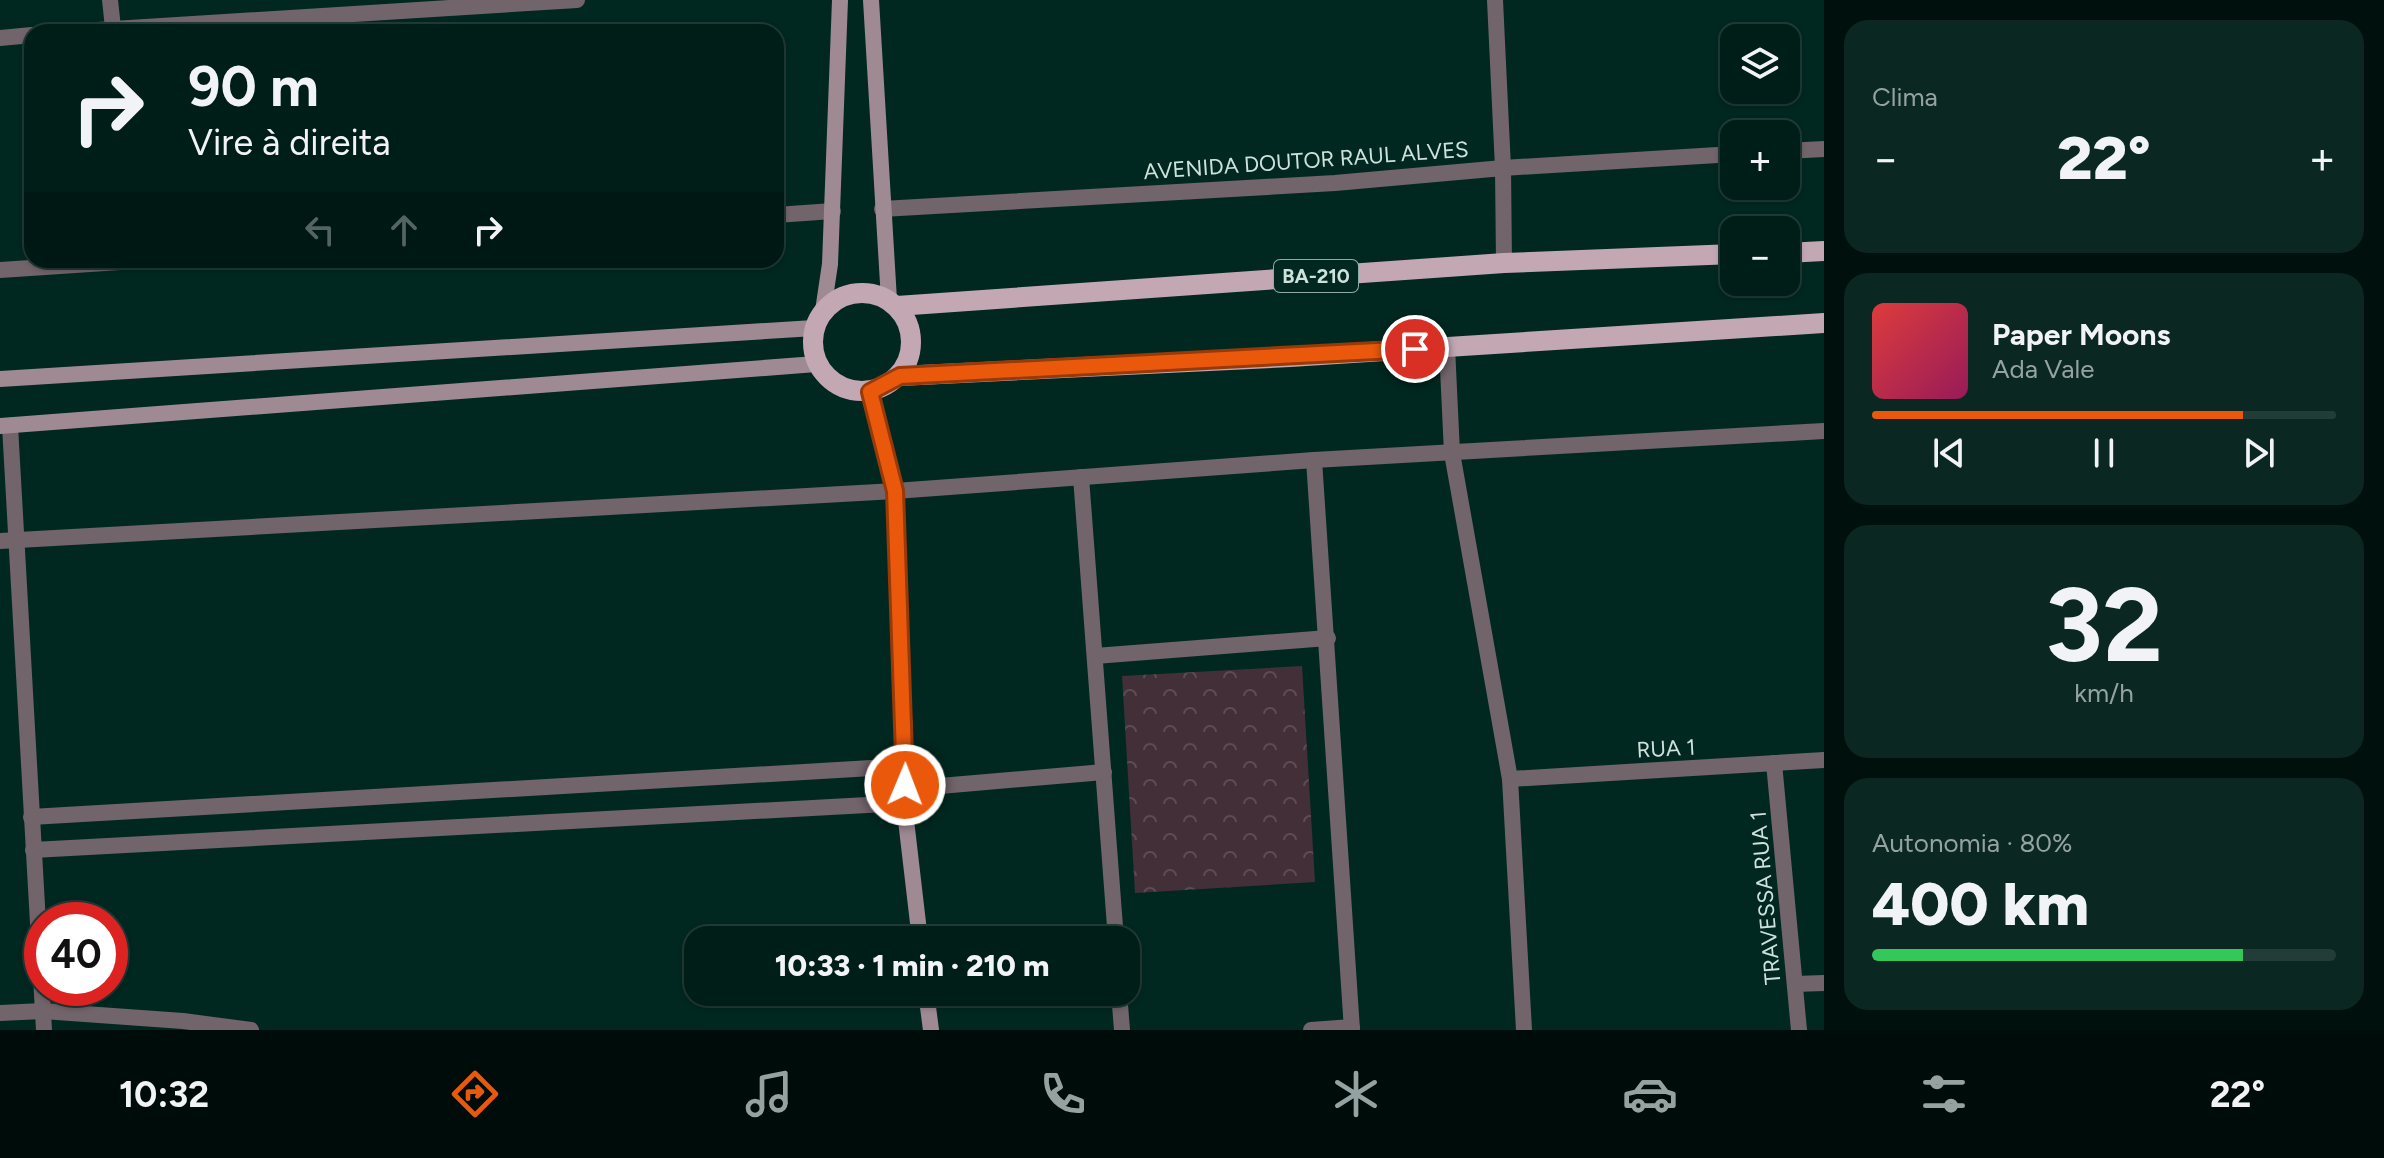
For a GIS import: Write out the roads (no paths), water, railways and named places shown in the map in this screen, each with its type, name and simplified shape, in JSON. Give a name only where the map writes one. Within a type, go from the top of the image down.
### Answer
[{"type":"main road","points":[[840,0],[830,264],[812,347],[816,364],[839,387],[870,392],[900,376],[1824,323]]},
{"type":"main road","points":[[871,0],[882,209],[893,303]]},
{"type":"main road","points":[[1800,252],[1824,251]]},
{"type":"main road","name":"BA-210","points":[[893,303],[1504,263],[1720,255]]},
{"type":"main road","points":[[0,379],[818,320],[839,298],[859,292],[893,303],[909,322],[913,340],[910,359],[900,376]]},
{"type":"main road","points":[[5,426],[816,364]]},
{"type":"main road","points":[[870,392],[895,491],[906,766],[904,803],[918,926]]},
{"type":"main road","points":[[928,1006],[931,1030]]},
{"type":"street","points":[[110,0],[113,24]]},
{"type":"street","points":[[179,24],[577,0]]},
{"type":"street","points":[[1495,0],[1504,263]]},
{"type":"street","points":[[0,38],[24,36]]},
{"type":"street","points":[[1800,150],[1824,149]]},
{"type":"street","name":"AVENIDA DOUTOR RAUL ALVES","points":[[882,209],[1335,183],[1503,168],[1720,155]]},
{"type":"street","points":[[784,214],[833,211]]},
{"type":"street","points":[[0,270],[30,268]]},
{"type":"street","points":[[1447,347],[1452,453],[1510,779],[1524,1030]]},
{"type":"street","points":[[5,426],[7,541],[31,817],[44,1030]]},
{"type":"street","points":[[7,541],[895,491],[1314,460],[1824,431]]},
{"type":"street","points":[[1311,1030],[1352,1029],[1314,460]]},
{"type":"street","points":[[1081,477],[1115,926]]},
{"type":"street","points":[[1095,656],[1328,638]]},
{"type":"street","name":"RUA 1","points":[[1510,779],[1824,760]]},
{"type":"street","name":"TRAVESSA RUA 1","points":[[1774,763],[1799,1030]]},
{"type":"street","points":[[31,817],[906,766],[940,786]]},
{"type":"street","points":[[33,850],[904,803],[940,786],[1104,772]]},
{"type":"street","points":[[1795,984],[1824,983]]},
{"type":"street","points":[[1120,1006],[1122,1030]]},
{"type":"street","points":[[0,1013],[43,1011],[183,1021],[251,1030]]}]
